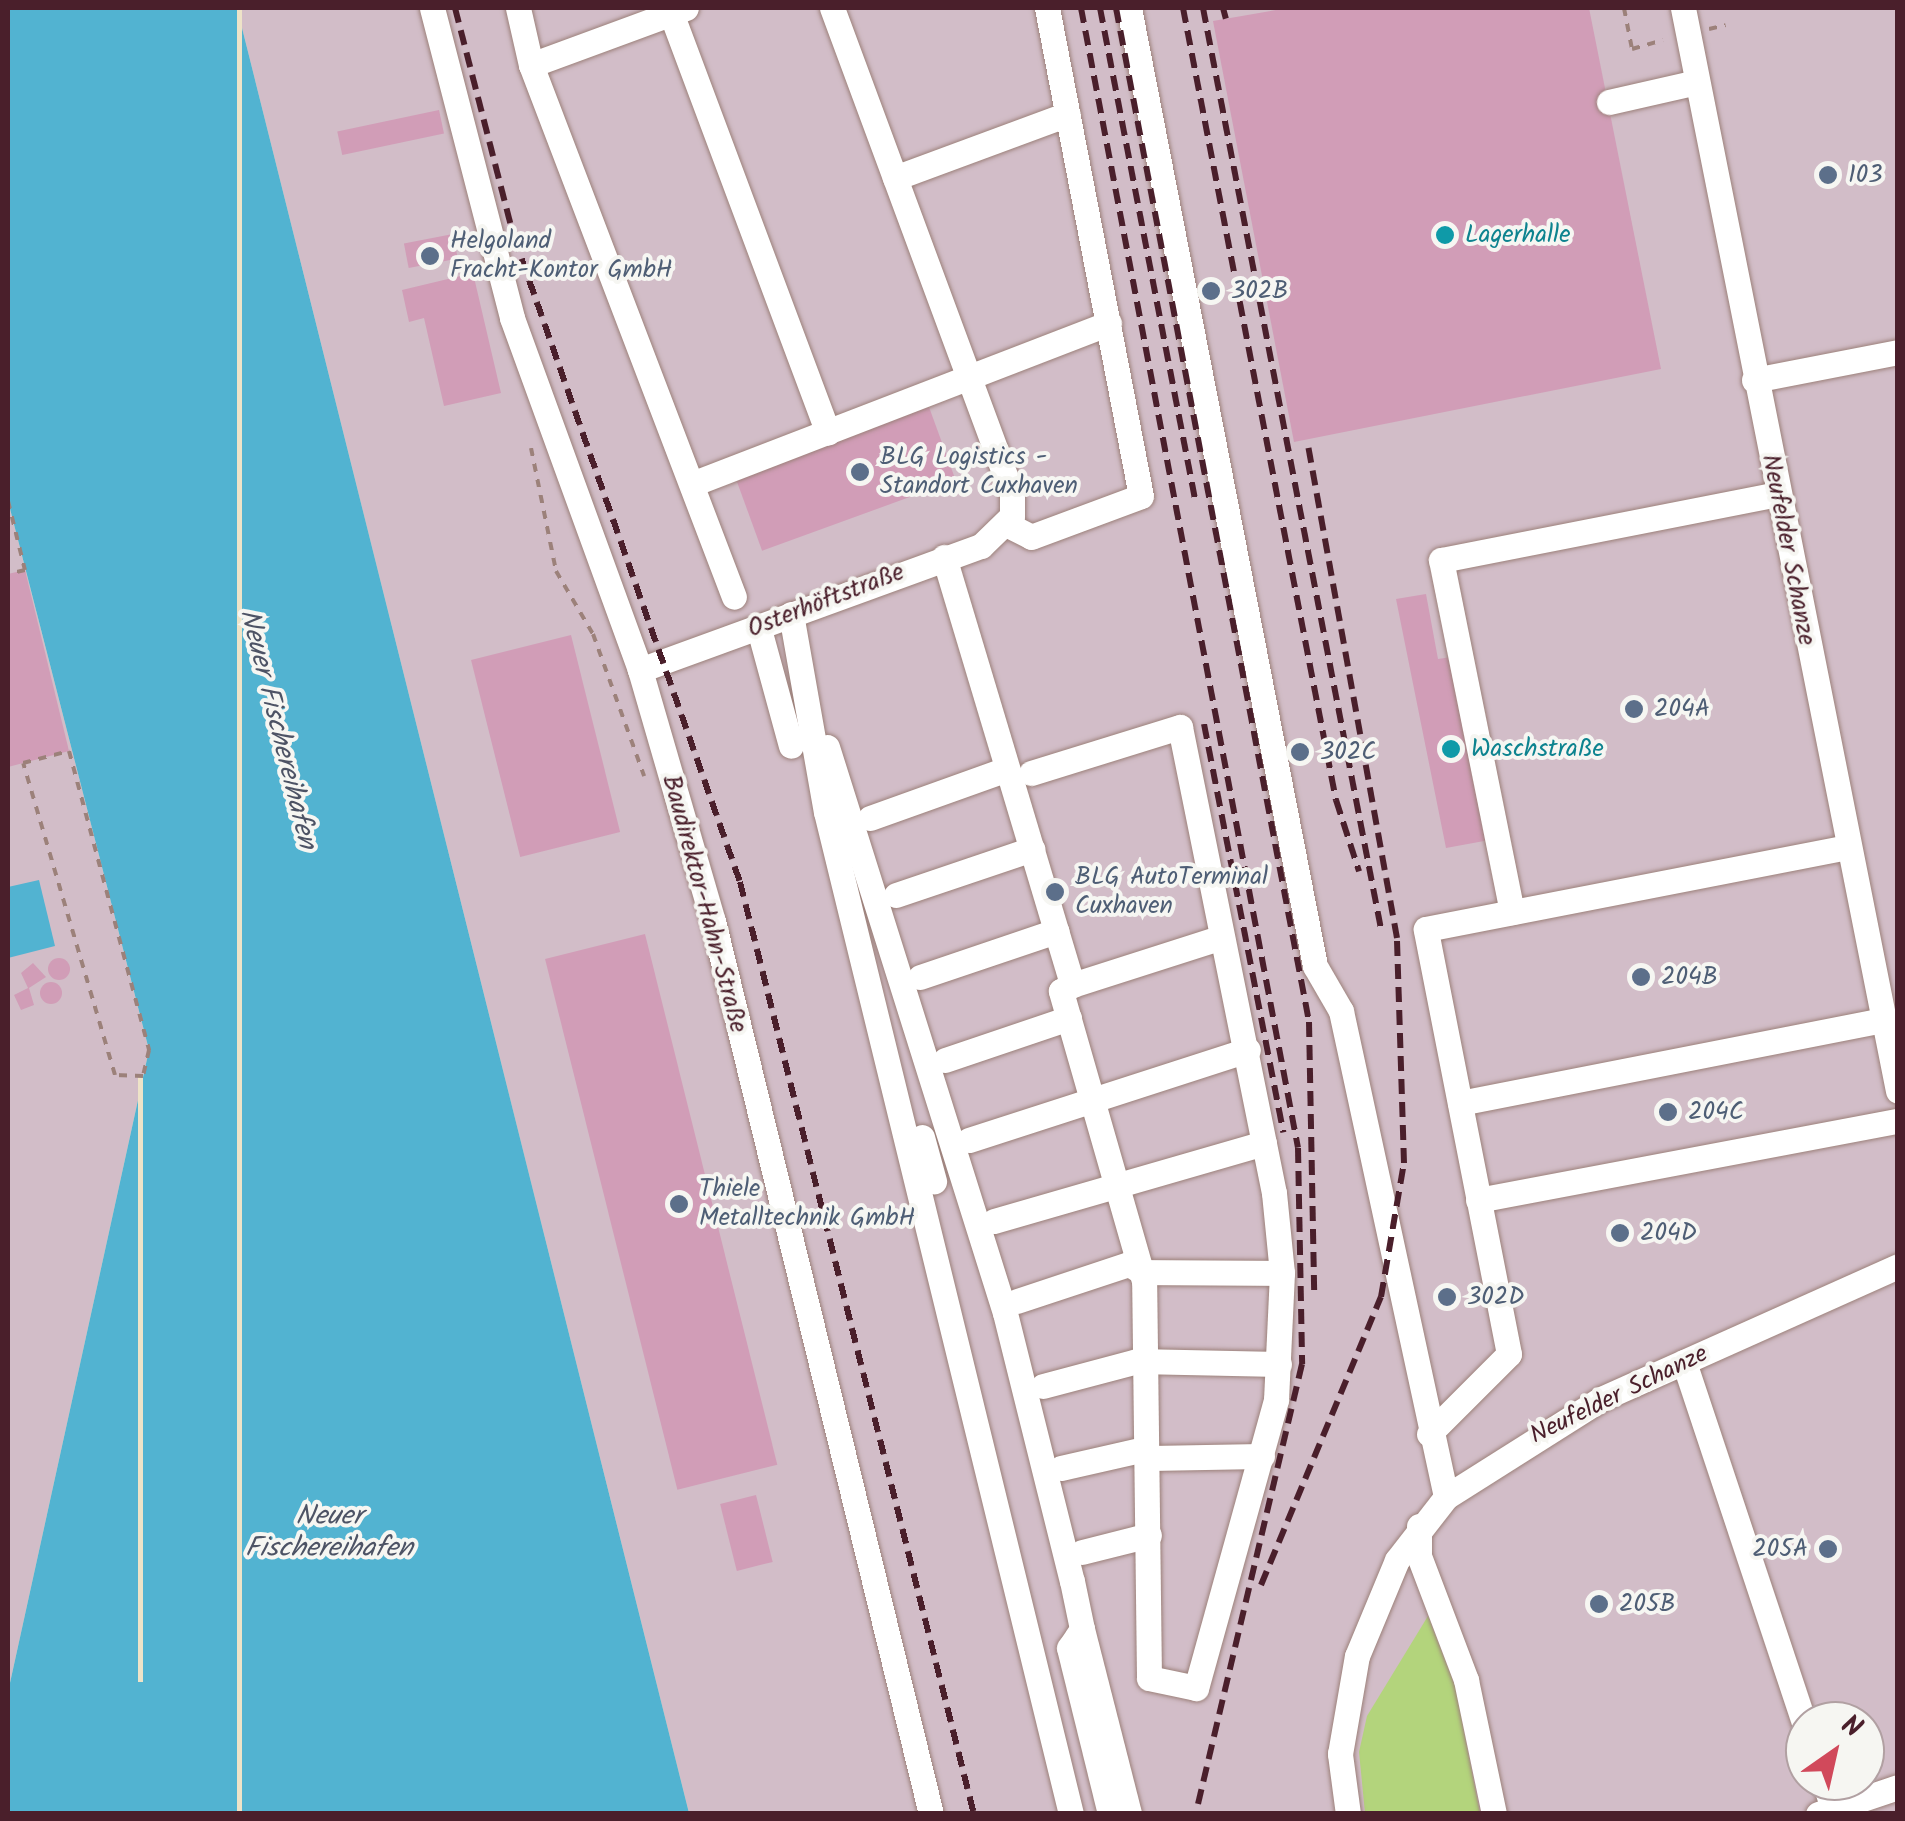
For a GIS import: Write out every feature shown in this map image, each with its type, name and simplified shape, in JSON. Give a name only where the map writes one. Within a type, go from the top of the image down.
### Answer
[{"type":"street","name":"Baudirektor-Hahn-Straße","points":[[432,8],[512,318],[640,670],[714,921],[931,1814]]},
{"type":"street","points":[[518,8],[531,66],[734,597]]},
{"type":"street","points":[[832,8],[1012,494],[1006,524],[1031,537],[1141,496],[1047,8]]},
{"type":"street","points":[[1129,8],[1315,966],[1341,1012],[1429,1434],[1446,1497]]},
{"type":"street","name":"Neufelder Schanze","points":[[1683,8],[1776,494],[1898,1091]]},
{"type":"street","points":[[531,66],[678,10],[828,433]]},
{"type":"street","points":[[1610,102],[1697,82]]},
{"type":"street","points":[[894,178],[1068,114]]},
{"type":"street","points":[[692,484],[1109,323]]},
{"type":"street","points":[[1754,380],[1898,352]]},
{"type":"street","points":[[1512,912],[1442,560],[1776,494]]},
{"type":"street","name":"Osterhöftstraße","points":[[640,670],[990,541],[1006,524]]},
{"type":"street","points":[[944,557],[1019,771],[1032,849],[1072,984]]},
{"type":"street","points":[[792,614],[826,812],[1072,1814]]},
{"type":"street","points":[[759,628],[785,749]]},
{"type":"street","points":[[807,695],[861,838],[1005,1314],[1128,1814]]},
{"type":"street","points":[[870,818],[1019,771],[1180,727],[1248,1050],[1282,1273],[1278,1364],[1262,1456],[1196,1688],[1149,1678],[1149,1364],[1142,1272],[1061,991],[1072,984],[1222,937]]},
{"type":"street","points":[[1429,1434],[1509,1354],[1426,929],[1848,847]]},
{"type":"street","points":[[896,896],[1032,849]]},
{"type":"street","points":[[920,977],[1056,932]]},
{"type":"street","points":[[945,1060],[1069,1018]]},
{"type":"street","points":[[1460,1103],[1883,1020]]},
{"type":"street","points":[[970,1140],[1092,1097],[1248,1050]]},
{"type":"street","points":[[894,1090],[908,1088],[934,1181]]},
{"type":"street","points":[[1478,1200],[1898,1121]]},
{"type":"street","points":[[994,1221],[1264,1143]]},
{"type":"street","points":[[1017,1301],[1130,1264],[1142,1272],[1282,1273]]},
{"type":"street","name":"Neufelder Schanze","points":[[1348,1814],[1340,1754],[1374,1604],[1419,1526],[1446,1497],[1549,1425],[1898,1266]]},
{"type":"street","points":[[1684,1362],[1797,1701]]},
{"type":"street","points":[[1043,1386],[1149,1364],[1278,1364]]},
{"type":"street","points":[[1061,1468],[1140,1450],[1149,1458],[1262,1456]]},
{"type":"street","points":[[1419,1526],[1437,1607],[1466,1680],[1494,1814]]},
{"type":"street","points":[[1082,1552],[1149,1536]]},
{"type":"street","points":[[1374,1604],[1403,1588],[1437,1607]]},
{"type":"street","points":[[1082,1629],[1069,1648],[1110,1814]]},
{"type":"street","points":[[1828,1812],[1898,1788]]},
{"type":"path","points":[[1624,8],[1632,49],[1669,38]]},
{"type":"path","points":[[1704,30],[1726,25]]},
{"type":"path","points":[[530,442],[556,571],[593,634],[646,783]]},
{"type":"path","points":[[8,501],[24,570],[8,574]]},
{"type":"path","points":[[69,751],[149,1050],[142,1076],[115,1075],[28,782],[23,763],[50,756],[69,751]]},
{"type":"shaded area","points":[[237,8],[1897,8],[1897,1813],[689,1813]]},
{"type":"shaded area","points":[[8,501],[149,1050],[8,1692]]},
{"type":"green space","points":[[1428,1616],[1455,1686],[1480,1813],[1365,1813],[1359,1752],[1367,1716]]},
{"type":"water","name":"Neuer Fischereihafen","points":[[8,8],[237,8],[689,1813],[8,1814],[8,1692],[149,1050],[8,501]]},
{"type":"water","points":[[39,880],[55,946],[8,958],[8,887]]},
{"type":"pier","points":[[237,8],[242,8],[242,1814],[237,1814]]},
{"type":"pier","points":[[138,1076],[143,1076],[143,1682],[138,1682]]},
{"type":"building","name":"Lagerhalle","points":[[1287,8],[1589,8],[1661,369],[1294,442],[1213,21]]},
{"type":"building","points":[[439,110],[444,133],[342,155],[337,132]]},
{"type":"building","points":[[453,234],[458,259],[409,268],[404,244]]},
{"type":"building","points":[[473,273],[501,393],[444,406],[424,318],[409,322],[402,290]]},
{"type":"building","points":[[929,407],[956,480],[762,551],[735,477]]},
{"type":"building","points":[[25,570],[69,751],[8,767],[8,574]]},
{"type":"building","name":"Waschstraße","points":[[1426,594],[1438,659],[1458,656],[1495,839],[1446,848],[1396,599]]},
{"type":"building","points":[[571,635],[620,832],[520,857],[471,660]]},
{"type":"building","points":[[645,934],[777,1465],[677,1490],[545,959]]},
{"type":"building","points":[[59,958],[67,961],[67,977],[59,980],[51,977],[48,969],[51,961]]},
{"type":"building","points":[[33,963],[46,977],[29,988],[34,1005],[21,1010],[14,995],[28,988],[21,973]]},
{"type":"building","points":[[51,982],[59,985],[59,1001],[51,1004],[43,1001],[40,993],[43,985]]},
{"type":"building","points":[[756,1495],[773,1562],[737,1571],[720,1504]]},
{"type":"railway","points":[[455,8],[514,237],[740,882],[974,1814]]},
{"type":"railway","points":[[1081,8],[1298,1148],[1302,1364],[1196,1814]]},
{"type":"railway","points":[[1100,8],[1195,499]]},
{"type":"railway","points":[[1116,8],[1309,1022],[1314,1294]]},
{"type":"railway","points":[[1183,8],[1336,800],[1359,871]]},
{"type":"railway","points":[[1203,8],[1381,929]]},
{"type":"railway","points":[[1223,8],[1226,19]]},
{"type":"railway","points":[[1261,1585],[1381,1297],[1404,1163],[1397,938],[1307,440]]},
{"type":"railway","points":[[1204,724],[1283,1132]]},
{"type":"place","name":"103","points":[[1828,175]]},
{"type":"place","name":"Lagerhalle","points":[[1445,235]]},
{"type":"place","name":"Helgoland Fracht-Kontor GmbH","points":[[430,256]]},
{"type":"place","name":"302B","points":[[1211,291]]},
{"type":"place","name":"BLG Logistics - Standort Cuxhaven","points":[[860,472]]},
{"type":"place","name":"204A","points":[[1634,709]]},
{"type":"place","name":"Waschstraße","points":[[1451,749]]},
{"type":"place","name":"302C","points":[[1300,752]]},
{"type":"place","name":"BLG AutoTerminal Cuxhaven","points":[[1055,892]]},
{"type":"place","name":"204B","points":[[1641,977]]},
{"type":"place","name":"204C","points":[[1668,1112]]},
{"type":"place","name":"Thiele Metalltechnik GmbH","points":[[679,1204]]},
{"type":"place","name":"204D","points":[[1620,1233]]},
{"type":"place","name":"302D","points":[[1447,1297]]},
{"type":"place","name":"205A","points":[[1828,1549]]},
{"type":"place","name":"205B","points":[[1599,1604]]}]
